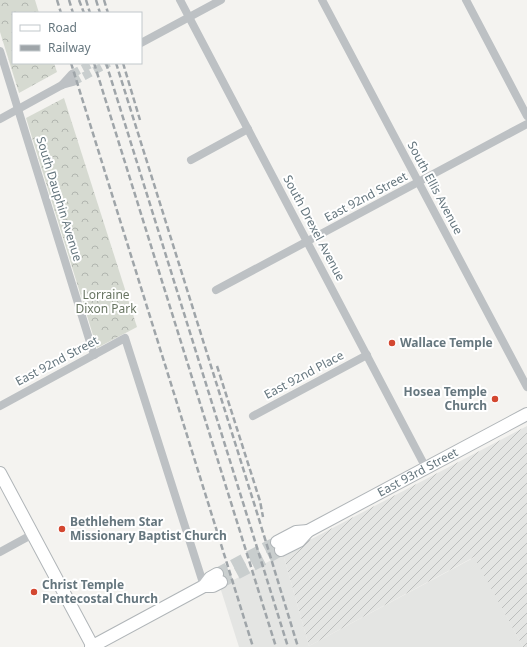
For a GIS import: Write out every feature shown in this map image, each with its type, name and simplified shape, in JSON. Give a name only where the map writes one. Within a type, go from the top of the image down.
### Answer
[{"type":"street","name":"South Drexel Avenue","points":[[180,0],[426,468]]},
{"type":"street","points":[[142,41],[221,0]]},
{"type":"street","name":"South Ellis Avenue","points":[[322,0],[527,387]]},
{"type":"street","points":[[466,0],[527,116]]},
{"type":"street","name":"South Dauphin Avenue","points":[[0,51],[94,355]]},
{"type":"street","points":[[0,119],[73,78]]},
{"type":"street","name":"East 92nd Street","points":[[216,290],[527,124]]},
{"type":"street","points":[[191,160],[248,130]]},
{"type":"street","name":"East 92nd Street","points":[[0,406],[125,338],[204,586]]},
{"type":"street","name":"East 92nd Place","points":[[253,416],[367,355]]},
{"type":"street","name":"East 93rd Street","points":[[279,546],[296,532],[308,531],[527,414]]},
{"type":"street","points":[[0,473],[92,647],[204,586],[210,578],[219,578]]},
{"type":"street","points":[[0,552],[33,534]]},
{"type":"shaded area","points":[[527,426],[527,647],[523,647],[474,557],[309,646],[283,554]]},
{"type":"shaded area","points":[[283,554],[309,646],[475,557],[523,647],[239,647],[220,587]]},
{"type":"green space","points":[[0,0],[35,0],[39,12],[12,12],[12,64],[54,64],[57,72],[19,93],[0,32]]},
{"type":"green space","name":"Lorraine Dixon Park","points":[[64,98],[137,327],[97,348],[26,118]]},
{"type":"tunnel","points":[[72,74],[91,64]]},
{"type":"tunnel","points":[[73,82],[107,64]]},
{"type":"tunnel","points":[[217,574],[277,542]]},
{"type":"tunnel","points":[[221,582],[281,550]]},
{"type":"railway","points":[[57,0],[61,12]]},
{"type":"railway","points":[[69,0],[73,12]]},
{"type":"railway","points":[[79,0],[84,12]]},
{"type":"railway","points":[[86,0],[90,12]]},
{"type":"railway","points":[[96,0],[100,12]]},
{"type":"railway","points":[[104,0],[108,12]]},
{"type":"railway","points":[[71,64],[253,647]]},
{"type":"railway","points":[[94,64],[276,647]]},
{"type":"railway","points":[[106,64],[288,647]]},
{"type":"railway","points":[[116,64],[298,647]]},
{"type":"railway","points":[[123,64],[140,120]]},
{"type":"railway","points":[[217,366],[260,501],[263,517]]},
{"type":"place","name":"Wallace Temple","points":[[392,343]]},
{"type":"place","name":"Hosea Temple Church","points":[[495,399]]},
{"type":"place","name":"Bethlehem Star Missionary Baptist Church","points":[[62,529]]},
{"type":"place","name":"Christ Temple Pentecostal Church","points":[[34,592]]}]
